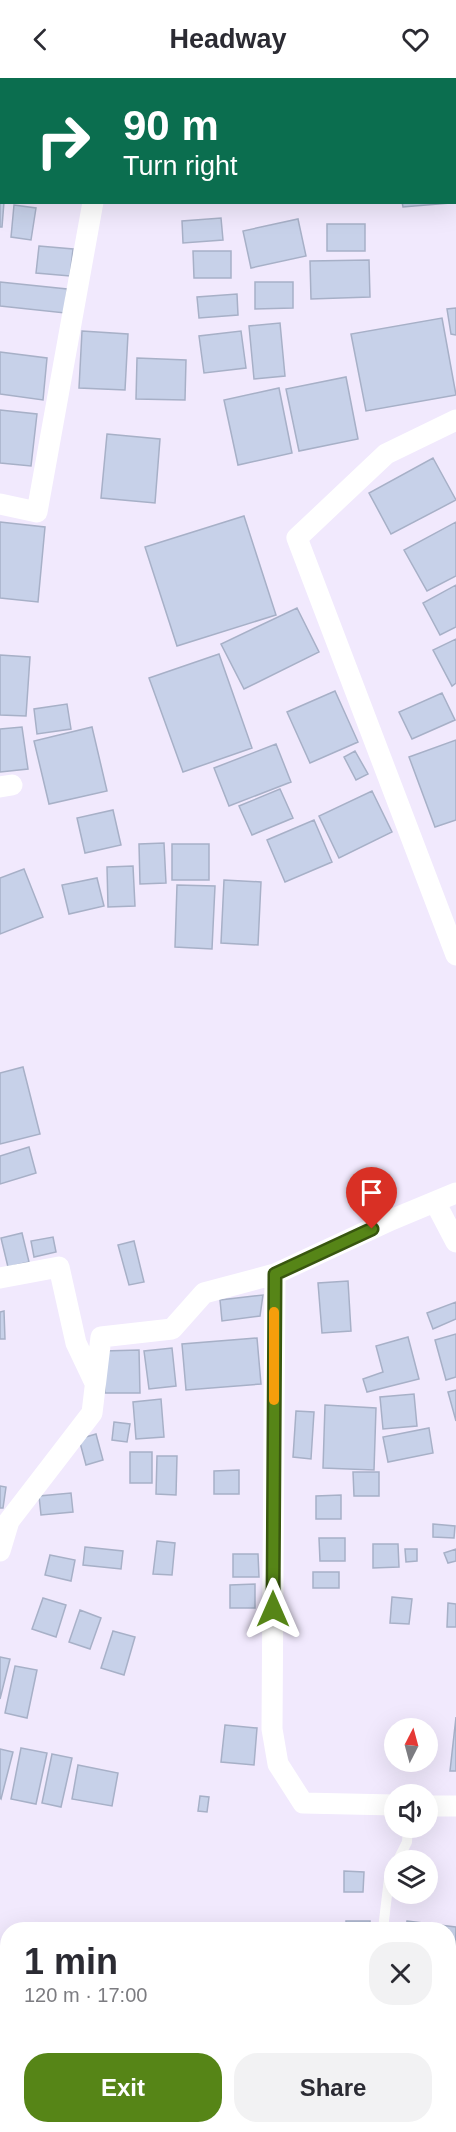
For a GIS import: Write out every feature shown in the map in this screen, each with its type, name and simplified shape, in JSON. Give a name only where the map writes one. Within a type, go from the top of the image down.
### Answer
[{"type":"street","points":[[0,504],[37,512],[93,204]]},
{"type":"street","points":[[456,420],[386,454],[297,538],[456,955]]},
{"type":"street","points":[[0,1551],[9,1521],[92,1413],[101,1337],[172,1329],[204,1293],[275,1274],[456,1193]]},
{"type":"street","points":[[435,1202],[456,1242]]},
{"type":"street","points":[[0,1278],[60,1267],[76,1343],[96,1384]]},
{"type":"street","points":[[275,1274],[272,1729],[278,1764],[303,1803],[384,1805]]},
{"type":"street","points":[[438,1806],[456,1806]]},
{"type":"lane","points":[[384,1922],[386,1904]]},
{"type":"building","points":[[0,204],[4,204],[2,227],[0,227]]},
{"type":"building","points":[[402,204],[438,204],[403,207]]},
{"type":"building","points":[[14,205],[36,208],[31,240],[11,237]]},
{"type":"building","points":[[221,218],[223,240],[183,243],[182,221]]},
{"type":"building","points":[[298,219],[306,256],[251,268],[243,231]]},
{"type":"building","points":[[327,224],[365,224],[365,251],[327,251]]},
{"type":"building","points":[[39,246],[73,249],[70,276],[36,273]]},
{"type":"building","points":[[193,251],[231,251],[231,278],[194,278]]},
{"type":"building","points":[[369,260],[370,297],[311,299],[310,261]]},
{"type":"building","points":[[0,282],[67,289],[65,313],[0,306]]},
{"type":"building","points":[[255,282],[293,282],[293,308],[255,309]]},
{"type":"building","points":[[237,294],[238,315],[199,318],[197,297]]},
{"type":"building","points":[[456,308],[456,335],[451,334],[447,309]]},
{"type":"building","points":[[442,318],[456,395],[366,411],[351,334]]},
{"type":"building","points":[[280,323],[285,376],[254,379],[249,326]]},
{"type":"building","points":[[82,331],[128,334],[125,390],[79,388]]},
{"type":"building","points":[[241,331],[246,368],[204,373],[199,336]]},
{"type":"building","points":[[0,352],[47,358],[43,400],[0,394]]},
{"type":"building","points":[[137,358],[186,360],[185,400],[136,399]]},
{"type":"building","points":[[346,377],[358,439],[299,451],[286,389]]},
{"type":"building","points":[[279,388],[292,453],[238,465],[224,400]]},
{"type":"building","points":[[0,410],[37,414],[31,466],[0,463]]},
{"type":"building","points":[[107,434],[160,439],[155,503],[101,498]]},
{"type":"building","points":[[433,458],[456,500],[391,534],[369,493]]},
{"type":"building","points":[[244,516],[276,615],[177,646],[145,547]]},
{"type":"building","points":[[0,522],[45,527],[38,602],[0,598]]},
{"type":"building","points":[[456,522],[456,576],[427,591],[404,550]]},
{"type":"building","points":[[456,585],[456,627],[440,635],[423,603]]},
{"type":"building","points":[[297,608],[319,652],[244,689],[221,644]]},
{"type":"building","points":[[456,639],[456,683],[452,686],[433,650]]},
{"type":"building","points":[[219,654],[252,748],[183,772],[149,678]]},
{"type":"building","points":[[0,655],[30,657],[26,716],[0,715]]},
{"type":"building","points":[[335,691],[358,742],[310,763],[287,712]]},
{"type":"building","points":[[442,693],[455,720],[412,739],[399,712]]},
{"type":"building","points":[[67,704],[71,729],[37,734],[34,709]]},
{"type":"building","points":[[22,727],[28,769],[0,772],[0,729]]},
{"type":"building","points":[[92,727],[107,791],[49,804],[34,741]]},
{"type":"building","points":[[456,740],[456,820],[435,827],[409,757]]},
{"type":"building","points":[[276,744],[291,782],[229,806],[214,768]]},
{"type":"building","points":[[355,751],[368,774],[356,780],[344,757]]},
{"type":"building","points":[[280,789],[293,818],[252,835],[239,806]]},
{"type":"building","points":[[372,791],[392,832],[339,858],[319,816]]},
{"type":"building","points":[[113,810],[121,845],[85,853],[77,818]]},
{"type":"building","points":[[314,820],[332,862],[285,882],[267,840]]},
{"type":"building","points":[[164,843],[166,883],[140,884],[139,844]]},
{"type":"building","points":[[172,844],[209,844],[209,880],[172,880]]},
{"type":"building","points":[[133,866],[135,906],[108,907],[107,867]]},
{"type":"building","points":[[24,869],[43,917],[0,934],[0,878]]},
{"type":"building","points":[[97,878],[104,906],[69,914],[62,885]]},
{"type":"building","points":[[224,880],[261,882],[258,945],[221,943]]},
{"type":"building","points":[[177,885],[215,886],[212,949],[175,947]]},
{"type":"building","points":[[23,1067],[40,1134],[0,1144],[0,1073]]},
{"type":"building","points":[[29,1147],[36,1173],[0,1184],[0,1156]]},
{"type":"building","points":[[22,1233],[29,1262],[8,1267],[1,1238]]},
{"type":"building","points":[[53,1237],[56,1252],[34,1257],[31,1241]]},
{"type":"building","points":[[134,1241],[144,1282],[129,1285],[118,1245]]},
{"type":"building","points":[[348,1281],[351,1331],[322,1333],[318,1283]]},
{"type":"building","points":[[263,1295],[260,1316],[222,1321],[220,1300]]},
{"type":"building","points":[[456,1302],[456,1319],[433,1329],[427,1313]]},
{"type":"building","points":[[4,1311],[5,1339],[0,1339],[0,1312]]},
{"type":"building","points":[[456,1334],[456,1377],[446,1380],[435,1340]]},
{"type":"building","points":[[408,1337],[419,1379],[367,1392],[363,1379],[383,1372],[376,1346]]},
{"type":"building","points":[[257,1338],[261,1384],[186,1390],[182,1344]]},
{"type":"building","points":[[172,1348],[176,1386],[149,1389],[144,1351]]},
{"type":"building","points":[[139,1350],[140,1393],[105,1393],[104,1351]]},
{"type":"building","points":[[456,1390],[456,1421],[448,1392]]},
{"type":"building","points":[[414,1394],[417,1426],[383,1429],[380,1397]]},
{"type":"building","points":[[161,1399],[164,1437],[136,1439],[133,1402]]},
{"type":"building","points":[[325,1405],[376,1408],[374,1470],[323,1468]]},
{"type":"building","points":[[296,1411],[314,1412],[311,1459],[293,1457]]},
{"type":"building","points":[[114,1422],[130,1424],[127,1442],[112,1440]]},
{"type":"building","points":[[429,1428],[433,1453],[388,1462],[383,1437]]},
{"type":"building","points":[[96,1434],[103,1460],[86,1465],[79,1439]]},
{"type":"building","points":[[130,1452],[152,1452],[152,1483],[130,1483]]},
{"type":"building","points":[[157,1456],[177,1456],[176,1495],[156,1494]]},
{"type":"building","points":[[239,1470],[239,1494],[214,1494],[214,1471]]},
{"type":"building","points":[[353,1472],[379,1472],[379,1496],[354,1496]]},
{"type":"building","points":[[0,1486],[6,1487],[3,1508],[0,1508]]},
{"type":"building","points":[[71,1493],[73,1512],[41,1515],[39,1496]]},
{"type":"building","points":[[341,1495],[341,1519],[316,1519],[316,1496]]},
{"type":"building","points":[[433,1524],[455,1526],[454,1538],[433,1537]]},
{"type":"building","points":[[319,1538],[345,1538],[345,1561],[320,1561]]},
{"type":"building","points":[[157,1541],[175,1543],[172,1575],[153,1574]]},
{"type":"building","points":[[373,1544],[398,1544],[399,1567],[373,1568]]},
{"type":"building","points":[[85,1547],[123,1551],[121,1569],[83,1565]]},
{"type":"building","points":[[405,1549],[417,1549],[417,1561],[406,1562]]},
{"type":"building","points":[[456,1549],[456,1561],[448,1563],[444,1553]]},
{"type":"building","points":[[233,1554],[258,1554],[259,1577],[233,1577]]},
{"type":"building","points":[[50,1555],[75,1560],[71,1581],[45,1575]]},
{"type":"building","points":[[313,1572],[339,1572],[339,1588],[313,1588]]},
{"type":"building","points":[[255,1584],[255,1608],[230,1608],[230,1585]]},
{"type":"building","points":[[392,1597],[412,1599],[409,1624],[390,1623]]},
{"type":"building","points":[[43,1598],[66,1605],[56,1637],[32,1629]]},
{"type":"building","points":[[448,1603],[456,1604],[456,1627],[447,1627]]},
{"type":"building","points":[[80,1610],[101,1618],[90,1649],[69,1642]]},
{"type":"building","points":[[113,1631],[135,1637],[124,1675],[101,1668]]},
{"type":"building","points":[[0,1657],[10,1659],[0,1699]]},
{"type":"building","points":[[15,1666],[37,1670],[27,1718],[5,1713]]},
{"type":"building","points":[[456,1717],[456,1771],[450,1771]]},
{"type":"building","points":[[225,1725],[257,1728],[254,1765],[221,1762]]},
{"type":"building","points":[[21,1748],[47,1753],[36,1804],[11,1799]]},
{"type":"building","points":[[0,1749],[13,1752],[1,1799],[0,1798]]},
{"type":"building","points":[[52,1754],[72,1758],[61,1807],[42,1803]]},
{"type":"building","points":[[78,1765],[118,1773],[112,1806],[72,1799]]},
{"type":"building","points":[[200,1796],[209,1797],[207,1812],[198,1811]]},
{"type":"building","points":[[344,1871],[364,1872],[363,1892],[344,1892]]},
{"type":"building","points":[[346,1921],[370,1921],[370,1922]]},
{"type":"slow traffic","points":[[274,1312],[274,1400]]},
{"type":"route","points":[[273,1609],[275,1274],[372,1229]]}]
